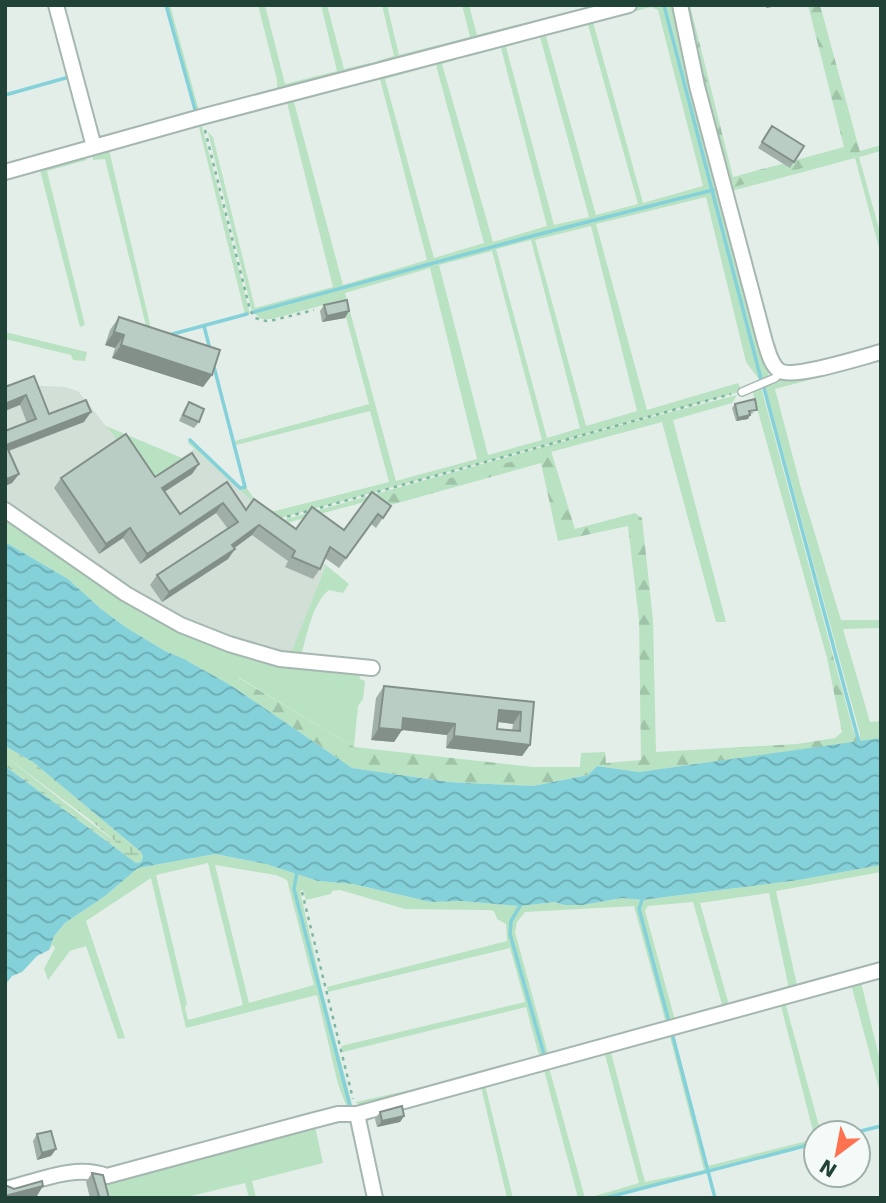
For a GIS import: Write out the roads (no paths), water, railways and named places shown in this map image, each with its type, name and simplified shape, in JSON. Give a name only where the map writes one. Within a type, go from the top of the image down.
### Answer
[{"type":"street","points":[[56,5],[94,147]]},
{"type":"street","points":[[5,172],[201,117],[629,5]]},
{"type":"street","points":[[680,5],[697,86],[765,342],[774,366],[781,372],[798,372],[881,352]]},
{"type":"street","points":[[5,510],[126,594],[181,625],[229,644],[280,659],[372,668]]},
{"type":"street","points":[[5,1189],[77,1170],[94,1171],[107,1176],[312,1121],[357,1114],[881,970]]},
{"type":"street","points":[[357,1114],[375,1198]]},
{"type":"lane","points":[[741,392],[775,378],[781,372]]},
{"type":"water","points":[[5,542],[68,579],[127,628],[232,686],[352,768],[449,782],[533,786],[588,775],[597,766],[639,772],[881,738],[881,865],[799,880],[642,900],[622,898],[583,905],[555,902],[520,906],[461,901],[431,902],[353,884],[318,881],[266,864],[215,854],[138,868],[105,896],[65,923],[54,936],[49,950],[37,956],[5,985],[5,766],[136,863],[141,862],[143,857],[141,852],[33,762],[5,746]]},
{"type":"waterway","points":[[166,5],[196,113]]},
{"type":"waterway","points":[[664,5],[761,379]]},
{"type":"waterway","points":[[5,95],[69,77]]},
{"type":"waterway","points":[[254,312],[713,190]]},
{"type":"waterway","points":[[169,335],[247,314]]},
{"type":"waterway","points":[[204,326],[210,349]]},
{"type":"waterway","points":[[190,440],[240,488],[245,487],[213,363]]},
{"type":"waterway","points":[[764,388],[859,742]]},
{"type":"waterway","points":[[297,872],[294,889],[350,1106]]},
{"type":"waterway","points":[[642,900],[639,909],[669,1022]]},
{"type":"waterway","points":[[520,906],[511,921],[510,934],[545,1058]]},
{"type":"waterway","points":[[672,1033],[715,1198]]},
{"type":"waterway","points":[[328,1123],[345,1120]]},
{"type":"waterway","points":[[872,1128],[881,1126]]},
{"type":"waterway","points":[[605,1198],[802,1147]]}]
